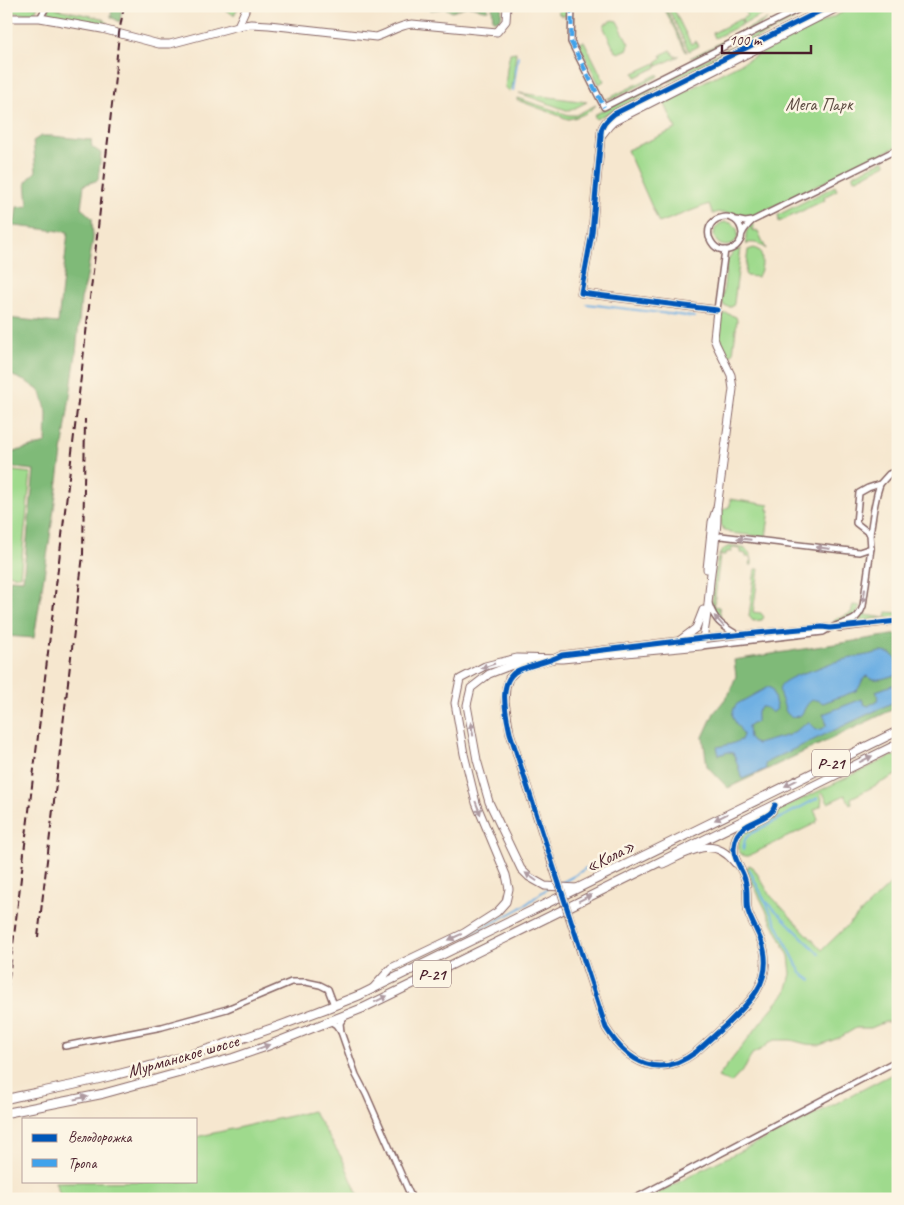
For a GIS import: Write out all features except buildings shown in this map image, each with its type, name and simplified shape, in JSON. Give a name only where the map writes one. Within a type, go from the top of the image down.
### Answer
[{"type":"main road","name":"«Кола»","points":[[334,1005],[373,988],[898,731]]},
{"type":"main road","name":"«Кола»","points":[[333,1020],[422,979],[898,744]]},
{"type":"main road","name":"Мурманское шоссе","points":[[6,1099],[103,1078],[188,1055],[258,1034],[334,1005]]},
{"type":"main road","name":"Мурманское шоссе","points":[[6,1113],[102,1094],[208,1065],[262,1048],[333,1020]]},
{"type":"street","points":[[40,18],[47,6]]},
{"type":"street","points":[[238,26],[247,6]]},
{"type":"street","points":[[6,18],[40,18],[119,33],[160,44],[170,44],[238,26],[258,24],[376,38],[400,26],[412,24],[497,32],[506,21],[507,6]]},
{"type":"street","points":[[572,6],[571,42],[604,107],[805,6]]},
{"type":"street","points":[[717,310],[581,293],[592,233],[602,136],[600,130],[614,114],[830,6]]},
{"type":"street","points":[[602,136],[613,122],[841,6]]},
{"type":"street","points":[[736,220],[741,227],[741,240],[732,249],[718,248],[712,243],[709,233],[715,220],[728,217],[745,222],[752,221],[898,149]]},
{"type":"street","points":[[742,233],[752,221]]},
{"type":"street","points":[[700,642],[708,602],[718,523],[717,508],[733,389],[731,375],[714,338],[725,250]]},
{"type":"street","points":[[870,534],[856,523],[859,493],[880,484],[886,480],[889,474],[898,470]]},
{"type":"street","points":[[577,888],[545,886],[529,877],[521,869],[489,802],[477,760],[467,705],[471,688],[489,674],[514,664],[700,642],[823,632],[851,621],[857,618],[863,606],[871,548],[870,534],[880,484]]},
{"type":"street","points":[[700,642],[712,522],[717,508]]},
{"type":"street","points":[[718,523],[728,537]]},
{"type":"street","points":[[710,542],[716,537],[728,537],[859,552],[871,548]]},
{"type":"street","points":[[708,602],[712,613],[719,623],[736,635]]},
{"type":"street","points":[[676,642],[696,628],[703,610]]},
{"type":"street","points":[[776,805],[771,813],[746,826],[739,832],[734,843],[734,857],[746,883],[748,910],[764,950],[764,974],[756,994],[746,1006],[688,1058],[680,1062],[659,1066],[645,1064],[633,1059],[613,1039],[606,1028],[576,937],[510,733],[505,702],[506,686],[509,678],[518,669],[552,660],[562,655],[676,642],[700,642],[736,635],[898,621]]},
{"type":"street","points":[[373,988],[391,968],[464,933],[497,912],[506,902],[509,889],[506,876],[476,803],[464,754],[455,703],[460,679],[485,666],[517,658],[552,660]]},
{"type":"street","points":[[652,865],[660,866],[696,849],[708,847],[725,852],[739,867]]},
{"type":"street","points":[[65,1046],[162,1027],[227,1009],[291,982],[306,982],[320,985],[328,990],[334,1005]]},
{"type":"street","points":[[344,1016],[340,1023],[341,1032],[356,1075],[412,1199]]},
{"type":"street","points":[[333,1020],[341,1032]]},
{"type":"street","points":[[634,1199],[898,1060]]},
{"type":"green space","points":[[6,6],[38,6],[35,12],[26,14],[6,12]]},
{"type":"green space","points":[[50,6],[101,18],[107,22],[106,24],[101,24],[54,15],[48,10]]},
{"type":"green space","points":[[112,6],[122,6],[120,22],[111,17]]},
{"type":"green space","points":[[218,6],[239,6],[234,15]]},
{"type":"green space","points":[[428,6],[470,6],[452,12],[445,8],[431,10]]},
{"type":"green space","points":[[470,6],[488,6],[488,10],[483,10]]},
{"type":"green space","points":[[492,6],[502,6],[501,18],[499,20],[493,20]]},
{"type":"green space","points":[[557,6],[568,6],[567,15],[562,16],[559,14]]},
{"type":"green space","points":[[663,6],[665,6],[687,52],[686,52]]},
{"type":"green space","points":[[667,6],[672,6],[691,44],[696,41],[699,46],[689,51]]},
{"type":"green space","points":[[742,6],[755,6],[759,13],[764,14],[744,24],[741,19],[747,16]]},
{"type":"green space","name":"Мега Парк","points":[[855,6],[898,6],[898,146],[748,219],[727,213],[719,212],[713,214],[709,204],[659,223],[627,150],[676,129],[664,102]]},
{"type":"green space","points":[[792,16],[794,20],[669,82],[667,79]]},
{"type":"green space","points":[[740,19],[743,24],[715,38],[713,33]]},
{"type":"green space","points":[[767,19],[765,22],[696,57],[690,58]]},
{"type":"green space","points":[[613,20],[617,21],[629,44],[628,49],[619,53],[615,51],[604,28],[605,24]]},
{"type":"green space","points":[[584,41],[604,81],[599,84],[579,44]]},
{"type":"green space","points":[[671,50],[674,56],[679,56],[658,66],[656,62],[662,58],[661,55]]},
{"type":"green space","points":[[516,52],[513,83],[510,92],[505,88],[507,68],[510,53]]},
{"type":"green space","points":[[656,63],[657,67],[636,77],[634,73]]},
{"type":"green space","points":[[658,74],[659,76],[615,98],[607,99]]},
{"type":"green space","points":[[662,81],[664,85],[596,119],[594,115]]},
{"type":"green space","points":[[519,93],[587,102],[569,111]]},
{"type":"green space","points":[[517,98],[569,115],[576,115],[596,105],[584,114],[568,119],[517,100]]},
{"type":"green space","points":[[41,136],[91,140],[92,147],[101,153],[98,180],[84,185],[81,208],[92,218],[93,239],[86,282],[81,299],[76,354],[34,638],[6,636],[10,579],[23,580],[34,470],[6,467],[6,454],[46,443],[47,413],[41,392],[27,382],[6,373],[6,318],[58,323],[68,232],[6,225],[6,220],[15,221],[17,207],[28,206],[26,182],[36,171],[33,141]]},
{"type":"green space","points":[[884,160],[886,164],[857,179],[853,178],[853,175]]},
{"type":"green space","points":[[835,186],[837,190],[824,197],[825,200],[779,222],[778,215]]},
{"type":"green space","points":[[726,222],[734,226],[738,234],[734,242],[726,246],[718,242],[714,234],[718,226]]},
{"type":"green space","points":[[753,224],[754,227],[751,229],[758,231],[766,249],[756,243],[748,243],[747,245],[746,233]]},
{"type":"green space","points":[[741,248],[734,303],[731,307],[724,306],[722,301],[727,261],[733,252]]},
{"type":"green space","points":[[754,248],[760,251],[762,257],[761,268],[757,277],[745,274],[748,250]]},
{"type":"green space","points":[[726,313],[736,317],[737,320],[733,354],[731,356],[725,355],[718,333],[718,318]]},
{"type":"green space","points":[[6,470],[31,473],[20,576],[6,574]]},
{"type":"green space","points":[[730,499],[769,505],[766,537],[730,533],[724,530],[721,524],[721,511],[730,506]]},
{"type":"green space","points":[[735,546],[743,548],[751,557],[746,557],[746,554],[741,553],[741,549],[732,548],[731,552],[720,555],[714,606],[719,607],[721,618],[719,620],[714,611],[712,601],[719,556],[723,550]]},
{"type":"green space","points":[[755,569],[759,569],[753,612],[761,613],[764,617],[762,620],[753,621],[749,616]]},
{"type":"green space","points":[[853,605],[861,606],[856,615],[847,620],[833,622],[837,618],[851,613]]},
{"type":"green space","points":[[864,611],[865,615],[885,618],[853,622],[858,620]]},
{"type":"green space","points":[[887,612],[898,613],[898,616],[886,618]]},
{"type":"green space","points":[[898,634],[898,707],[728,788],[707,766],[703,737],[714,713],[729,694],[736,676],[734,660]]},
{"type":"green space","points":[[892,756],[898,756],[898,776],[896,775],[851,798],[852,803],[850,804],[845,795],[828,803],[823,793],[820,794],[822,798],[821,806],[814,810],[818,819],[816,823],[748,856],[740,853],[739,845],[743,831],[749,826]]},
{"type":"green space","points":[[749,865],[753,867],[771,896],[822,950],[898,877],[898,1022],[885,1022],[871,1028],[856,1028],[841,1037],[820,1045],[791,1040],[774,1040],[752,1054],[745,1068],[731,1083],[718,1077],[786,992],[791,974],[789,956],[746,870]]},
{"type":"green space","points":[[898,1071],[898,1199],[647,1199],[709,1166],[802,1121]]},
{"type":"green space","points":[[313,1111],[343,1160],[357,1193],[363,1199],[62,1199],[55,1182],[198,1182],[198,1137]]},
{"type":"water","points":[[881,652],[890,654],[895,658],[898,674],[878,679],[867,676],[856,691],[823,703],[812,700],[801,715],[798,716],[792,717],[786,712],[780,690],[781,684],[784,682],[831,663]]},
{"type":"water","points":[[898,683],[898,700],[769,761],[765,764],[766,769],[742,779],[733,753],[728,752],[719,755],[717,747],[741,740],[743,735],[733,717],[737,704],[768,687],[772,689],[777,709],[772,713],[761,707],[757,711],[757,722],[748,727],[749,738],[757,744],[789,735],[809,722],[817,730],[822,729],[826,726],[823,714],[862,699],[864,704],[868,706],[877,701],[876,691]]},
{"type":"waterway","points":[[513,91],[518,56]]},
{"type":"waterway","points":[[587,304],[694,317]]},
{"type":"waterway","points":[[743,850],[745,839],[750,834],[818,798]]},
{"type":"waterway","points":[[561,883],[586,868],[591,868]]},
{"type":"waterway","points":[[749,869],[801,973],[811,980]]},
{"type":"waterway","points":[[470,934],[519,909],[547,889]]},
{"type":"waterway","points":[[767,902],[819,954]]},
{"type":"railway","points":[[6,1003],[81,377],[119,33],[124,6]]},
{"type":"railway","points":[[38,937],[83,555],[85,419]]},
{"type":"marked path","points":[[572,6],[571,42],[604,107]]},
{"type":"cycle path","points":[[717,310],[581,293],[592,233],[603,126],[614,114],[830,6]]},
{"type":"cycle path","points":[[775,805],[769,814],[740,831],[734,848],[736,859],[745,878],[748,911],[764,950],[764,973],[761,982],[743,1008],[696,1052],[669,1065],[645,1064],[624,1050],[606,1028],[510,733],[505,707],[505,688],[508,680],[521,669],[562,655],[703,638],[898,621]]}]
